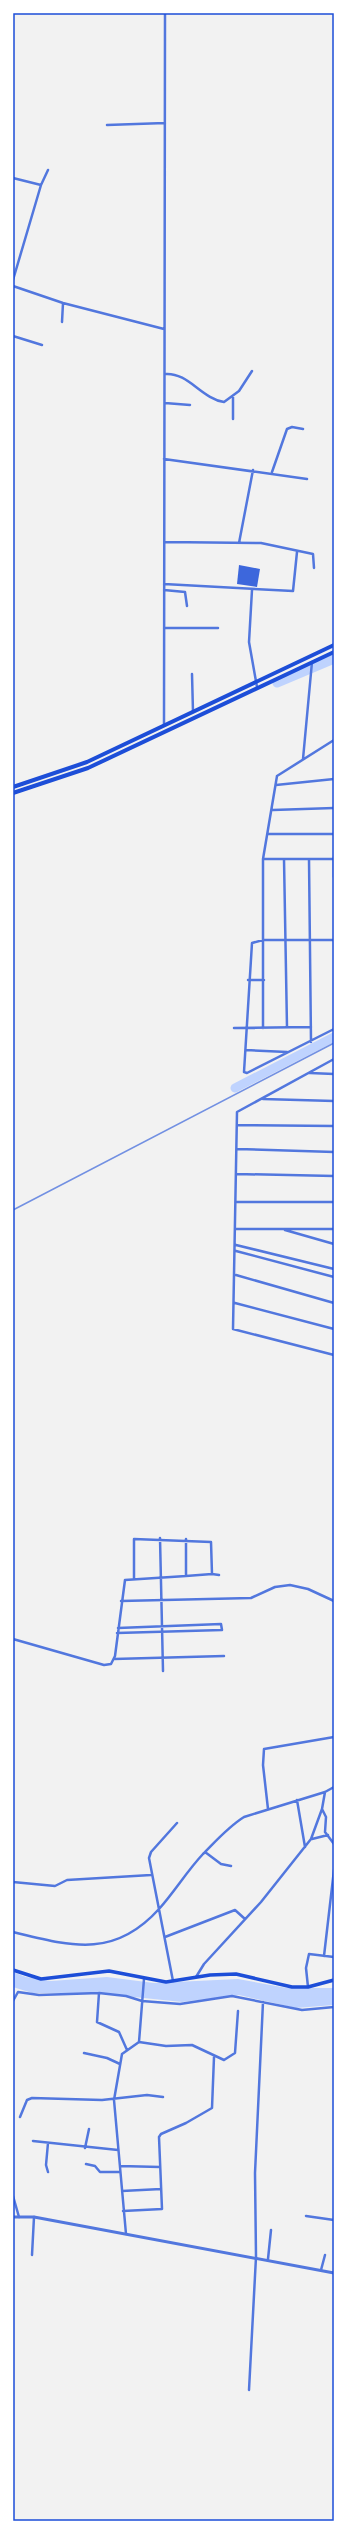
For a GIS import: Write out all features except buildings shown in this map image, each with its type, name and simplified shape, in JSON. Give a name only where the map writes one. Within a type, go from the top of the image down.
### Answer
[{"type":"highway","points":[[13,787],[75,767],[193,713],[334,645]]},
{"type":"highway","points":[[13,793],[88,768],[334,652]]},
{"type":"main road","points":[[13,1970],[41,1979],[100,1970],[144,1980],[173,1981],[196,1977],[236,1974],[283,1986],[308,1987],[334,1980]]},
{"type":"street","points":[[164,726],[165,13]]},
{"type":"street","points":[[106,125],[165,123]]},
{"type":"street","points":[[13,280],[41,186],[48,170]]},
{"type":"street","points":[[13,178],[41,186]]},
{"type":"street","points":[[13,286],[63,303],[165,329]]},
{"type":"street","points":[[62,322],[63,303]]},
{"type":"street","points":[[13,336],[42,345]]},
{"type":"street","points":[[165,374],[178,376],[218,400],[224,402],[233,397],[252,371]]},
{"type":"street","points":[[233,397],[233,420]]},
{"type":"street","points":[[165,403],[190,405]]},
{"type":"street","points":[[272,472],[287,429],[292,427],[303,429]]},
{"type":"street","points":[[164,459],[272,472],[308,479]]},
{"type":"street","points":[[239,543],[253,470]]},
{"type":"street","points":[[165,542],[270,544],[297,552],[313,554],[314,568]]},
{"type":"street","points":[[164,584],[252,590],[293,590],[297,552]]},
{"type":"street","points":[[164,590],[185,592],[187,606]]},
{"type":"street","points":[[252,590],[249,642],[257,687]]},
{"type":"street","points":[[164,628],[218,628]]},
{"type":"street","points":[[303,759],[312,663]]},
{"type":"street","points":[[192,674],[193,713]]},
{"type":"street","points":[[264,1028],[263,859],[278,774],[334,740]]},
{"type":"street","points":[[276,785],[334,779]]},
{"type":"street","points":[[272,810],[334,808]]},
{"type":"street","points":[[268,834],[334,834]]},
{"type":"street","points":[[263,859],[334,858],[334,877]]},
{"type":"street","points":[[284,859],[287,1027]]},
{"type":"street","points":[[309,859],[311,1042]]},
{"type":"street","points":[[334,940],[263,940],[251,944],[244,1071],[246,1073],[311,1042],[334,1029]]},
{"type":"street","points":[[248,980],[264,980]]},
{"type":"street","points":[[234,1028],[311,1027]]},
{"type":"street","points":[[246,1050],[289,1052]]},
{"type":"street","points":[[334,1060],[237,1111],[236,1275],[234,1304],[234,1330],[334,1355]]},
{"type":"street","points":[[310,1073],[334,1074]]},
{"type":"street","points":[[263,1098],[334,1101]]},
{"type":"street","points":[[237,1125],[334,1126]]},
{"type":"street","points":[[237,1148],[334,1152]]},
{"type":"street","points":[[237,1174],[334,1176]]},
{"type":"street","points":[[236,1202],[334,1202]]},
{"type":"street","points":[[236,1229],[334,1229]]},
{"type":"street","points":[[281,1229],[334,1244]]},
{"type":"street","points":[[236,1245],[334,1270]]},
{"type":"street","points":[[236,1251],[334,1277]]},
{"type":"street","points":[[236,1275],[334,1303]]},
{"type":"street","points":[[234,1304],[334,1330]]},
{"type":"street","points":[[160,1538],[160,1600],[163,1671]]},
{"type":"street","points":[[134,1578],[134,1539],[186,1539],[211,1542],[212,1574]]},
{"type":"street","points":[[186,1539],[186,1576]]},
{"type":"street","points":[[13,1639],[104,1665],[111,1664],[114,1658],[125,1580],[160,1576],[219,1575]]},
{"type":"street","points":[[121,1601],[251,1598],[275,1586],[290,1585],[308,1589],[334,1601]]},
{"type":"street","points":[[117,1633],[222,1629],[221,1624],[161,1625],[118,1628]]},
{"type":"street","points":[[114,1658],[224,1656]]},
{"type":"street","points":[[268,1809],[263,1765],[264,1749],[334,1737]]},
{"type":"street","points":[[13,1932],[83,1945],[100,1945],[124,1937],[159,1909],[188,1870],[234,1823],[268,1809],[325,1792],[334,1787]]},
{"type":"street","points":[[196,1977],[204,1964],[245,1919],[311,1839],[322,1809],[325,1792]]},
{"type":"street","points":[[297,1800],[305,1847]]},
{"type":"street","points":[[322,1809],[328,1835],[334,1844]]},
{"type":"street","points":[[173,1981],[151,1875],[149,1858],[151,1852],[177,1823]]},
{"type":"street","points":[[311,1839],[328,1835]]},
{"type":"street","points":[[205,1852],[221,1864],[231,1866]]},
{"type":"street","points":[[324,1956],[334,1870]]},
{"type":"street","points":[[13,1882],[55,1886],[67,1880],[151,1875]]},
{"type":"street","points":[[165,1937],[192,1928],[235,1910],[245,1919]]},
{"type":"street","points":[[308,1987],[306,1968],[308,1956],[310,1954],[334,1957]]},
{"type":"street","points":[[139,2042],[144,1980]]},
{"type":"street","points":[[13,2002],[18,1992],[39,1995],[99,1993],[180,2004],[232,1996],[302,2010],[334,2007]]},
{"type":"street","points":[[99,1993],[97,2022],[119,2032],[127,2050]]},
{"type":"street","points":[[249,2390],[256,2257],[254,2173],[263,2002]]},
{"type":"street","points":[[126,2234],[114,2100],[122,2054],[139,2042],[166,2046],[192,2045],[214,2057],[224,2060],[236,2053],[238,2012]]},
{"type":"street","points":[[84,2053],[107,2058],[120,2064]]},
{"type":"street","points":[[123,2211],[162,2209],[160,2135],[186,2123],[212,2108],[214,2057]]},
{"type":"street","points":[[20,2117],[27,2100],[32,2098],[114,2100],[147,2095],[163,2097]]},
{"type":"street","points":[[85,2148],[89,2129]]},
{"type":"street","points":[[33,2141],[85,2148],[118,2150]]},
{"type":"street","points":[[48,2143],[46,2165],[48,2172]]},
{"type":"street","points":[[86,2164],[95,2166],[100,2172],[120,2172]]},
{"type":"street","points":[[120,2166],[160,2166]]},
{"type":"street","points":[[122,2191],[161,2189]]},
{"type":"street","points":[[13,2196],[21,2217]]},
{"type":"street","points":[[306,2216],[334,2220]]},
{"type":"street","points":[[13,2217],[34,2217],[256,2257],[334,2273]]},
{"type":"street","points":[[32,2255],[34,2217]]},
{"type":"street","points":[[268,2260],[271,2230]]},
{"type":"street","points":[[321,2270],[325,2255]]},
{"type":"water","points":[[13,1972],[26,1977],[51,1981],[107,1977],[154,1983],[238,1979],[287,1988],[334,1988],[334,2005],[296,2008],[239,1995],[182,2002],[96,1993],[32,1993],[13,1987]]},
{"type":"waterway","points":[[277,683],[334,659]]},
{"type":"waterway","points":[[235,1088],[334,1037]]},
{"type":"railway","points":[[13,1210],[334,1043]]}]
